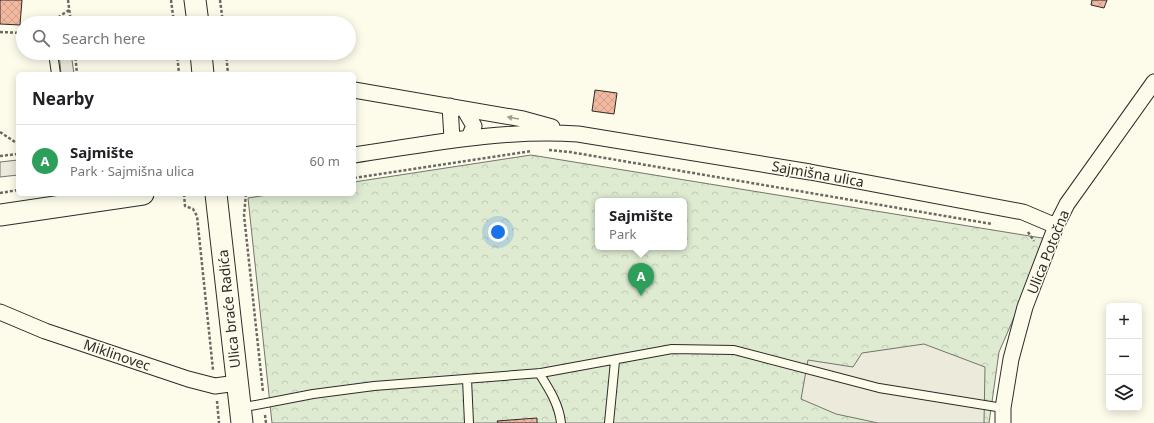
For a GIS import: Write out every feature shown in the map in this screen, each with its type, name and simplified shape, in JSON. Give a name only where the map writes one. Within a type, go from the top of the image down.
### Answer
[{"type":"main road","points":[[195,0],[197,16]]},
{"type":"main road","points":[[202,60],[203,72]]},
{"type":"main road","points":[[0,215],[74,199],[115,196]]},
{"type":"main road","name":"Ulica braće Radića","points":[[216,196],[241,415]]},
{"type":"street","name":"Ulica Potočna","points":[[1002,423],[1011,359],[1023,314],[1056,226],[1076,192],[1154,82]]},
{"type":"street","name":"Sajmišna ulica","points":[[356,90],[523,120],[578,134],[803,171],[1023,212],[1056,226]]},
{"type":"street","points":[[457,108],[474,126],[469,137]]},
{"type":"street","points":[[452,139],[457,108]]},
{"type":"street","name":"Sajmišna ulica","points":[[356,155],[469,137],[539,132],[578,134]]},
{"type":"street","name":"Miklinovec","points":[[0,312],[45,331],[188,379],[215,386],[237,383]]},
{"type":"lane","points":[[54,60],[56,72]]},
{"type":"lane","points":[[241,415],[264,404],[313,394],[374,386],[539,373],[615,361],[672,349],[734,350],[879,388],[1003,408]]},
{"type":"lane","points":[[608,423],[615,361]]},
{"type":"lane","points":[[539,373],[553,397],[559,411],[561,423]]},
{"type":"lane","points":[[467,379],[469,423]]},
{"type":"path","points":[[68,0],[70,16]]},
{"type":"path","points":[[171,0],[173,16]]},
{"type":"path","points":[[220,0],[222,16]]},
{"type":"path","points":[[60,16],[69,10]]},
{"type":"path","points":[[0,32],[16,33]]},
{"type":"path","points":[[76,60],[77,72]]},
{"type":"path","points":[[178,60],[179,72]]},
{"type":"path","points":[[227,60],[228,72]]},
{"type":"path","points":[[0,132],[16,143]]},
{"type":"path","points":[[356,178],[539,150]]},
{"type":"path","points":[[546,150],[570,152],[996,225]]},
{"type":"path","points":[[0,156],[16,154]]},
{"type":"path","points":[[0,193],[16,190]]},
{"type":"path","points":[[184,196],[185,206],[193,209],[197,216],[219,423]]},
{"type":"path","points":[[247,196],[244,215],[264,404]]},
{"type":"path","points":[[1026,230],[1034,240],[1037,252],[1045,255]]},
{"type":"green space","points":[[531,155],[1048,239],[999,352],[989,423],[272,423],[248,198],[261,196],[356,196],[356,182]]},
{"type":"shaded area","points":[[60,60],[72,60],[74,72],[61,72]]},
{"type":"shaded area","points":[[16,160],[16,175],[0,177],[0,162]]},
{"type":"shaded area","points":[[924,344],[985,367],[984,423],[878,423],[836,414],[801,399],[808,360],[853,367],[862,353]]},
{"type":"building","points":[[0,0],[22,0],[21,16],[16,16],[16,25],[0,24]]},
{"type":"building","points":[[1092,0],[1107,0],[1104,8],[1091,5]]},
{"type":"building","points":[[595,90],[617,93],[614,114],[592,111]]},
{"type":"building","points":[[537,418],[537,423],[498,423],[497,421]]},
{"type":"place","name":"Sajmište","points":[[641,296]]}]
